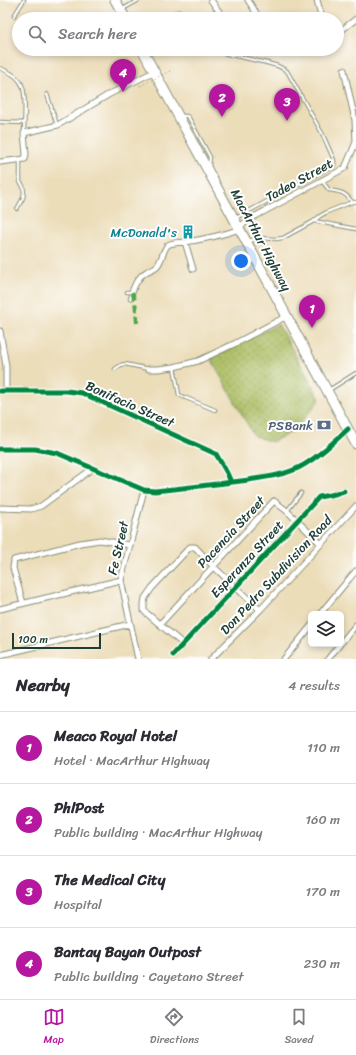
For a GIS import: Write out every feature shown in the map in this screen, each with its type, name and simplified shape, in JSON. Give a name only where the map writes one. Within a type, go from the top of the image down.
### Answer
[{"type":"highway","points":[[115,0],[121,12]]},
{"type":"highway","name":"MacArthur Highway","points":[[146,56],[356,444]]},
{"type":"street","points":[[211,0],[219,12]]},
{"type":"street","points":[[248,0],[256,12]]},
{"type":"street","points":[[317,0],[320,12]]},
{"type":"street","points":[[344,28],[356,19]]},
{"type":"street","name":"Tadeo Street","points":[[130,292],[139,278],[146,272],[158,266],[168,244],[223,235],[238,225],[345,168],[356,142],[355,120],[344,70]]},
{"type":"street","points":[[0,162],[20,161],[25,159],[24,133],[58,125],[108,95],[155,71]]},
{"type":"street","points":[[185,242],[193,269]]},
{"type":"street","points":[[148,369],[174,367],[198,361],[287,316]]},
{"type":"street","points":[[0,331],[6,366],[6,390]]},
{"type":"street","name":"Bonifacio Street","points":[[0,390],[67,390],[82,393],[216,454],[232,482]]},
{"type":"street","points":[[0,449],[35,449],[57,453],[144,490],[155,492],[265,477],[292,471],[309,462],[348,429]]},
{"type":"street","points":[[0,508],[31,509],[41,506],[92,469]]},
{"type":"street","name":"Fe Street","points":[[138,659],[120,580],[144,490]]},
{"type":"street","name":"Esperanza Street","points":[[173,655],[319,497],[344,491]]},
{"type":"street","name":"Pacencia Street","points":[[160,624],[274,501],[298,521],[321,544]]},
{"type":"street","name":"Don Pedro Subdivision Road","points":[[211,659],[260,610],[356,506]]},
{"type":"street","points":[[23,603],[13,568],[14,560],[80,543],[100,540],[129,545]]},
{"type":"street","points":[[184,644],[144,611],[144,604],[145,598],[152,588],[190,547],[195,547],[260,610]]},
{"type":"street","points":[[322,611],[356,572]]},
{"type":"street","points":[[0,609],[120,580]]},
{"type":"street","points":[[0,655],[130,624]]},
{"type":"street","points":[[344,640],[356,625]]},
{"type":"street","points":[[284,659],[308,630]]},
{"type":"street","points":[[328,659],[338,647]]},
{"type":"lane","points":[[16,12],[24,0]]},
{"type":"lane","points":[[126,12],[139,0]]},
{"type":"lane","points":[[236,56],[278,66],[287,71],[322,133],[334,162],[334,165],[238,225]]},
{"type":"lane","points":[[0,68],[13,75],[22,85],[25,98],[24,133]]},
{"type":"lane","points":[[47,94],[58,125]]},
{"type":"lane","points":[[0,122],[24,123]]},
{"type":"lane","points":[[17,209],[23,198],[24,192],[23,186],[20,182],[20,161]]},
{"type":"lane","points":[[322,180],[329,190],[341,192],[347,195],[352,202]]},
{"type":"lane","points":[[247,242],[258,238],[283,238],[327,212],[352,202],[356,202]]},
{"type":"lane","points":[[314,221],[356,229]]},
{"type":"lane","points":[[130,292],[130,300]]},
{"type":"lane","points":[[115,369],[125,364],[148,369]]},
{"type":"lane","points":[[174,367],[179,395],[215,410]]},
{"type":"lane","points":[[327,391],[356,373]]},
{"type":"lane","points":[[287,511],[300,493]]},
{"type":"path","points":[[140,86],[170,71]]},
{"type":"green space","points":[[278,324],[320,399],[294,431],[272,442],[254,436],[211,359]]},
{"type":"marked path","points":[[132,292],[135,300],[137,323]]},
{"type":"cycle path","points":[[0,391],[67,391],[82,393],[216,454],[231,482]]},
{"type":"cycle path","points":[[0,449],[35,449],[57,453],[144,490],[155,491],[249,480],[288,472],[312,460],[348,429]]},
{"type":"cycle path","points":[[173,655],[319,497],[344,491]]},
{"type":"place","name":"Bantay Bayan Outpost","points":[[123,92]]},
{"type":"place","name":"PhlPost","points":[[222,117]]},
{"type":"place","name":"The Medical City","points":[[287,121]]},
{"type":"place","name":"McDonald's","points":[[188,232]]},
{"type":"place","name":"Meaco Royal Hotel","points":[[312,328]]},
{"type":"place","name":"PSBank","points":[[324,425]]}]
